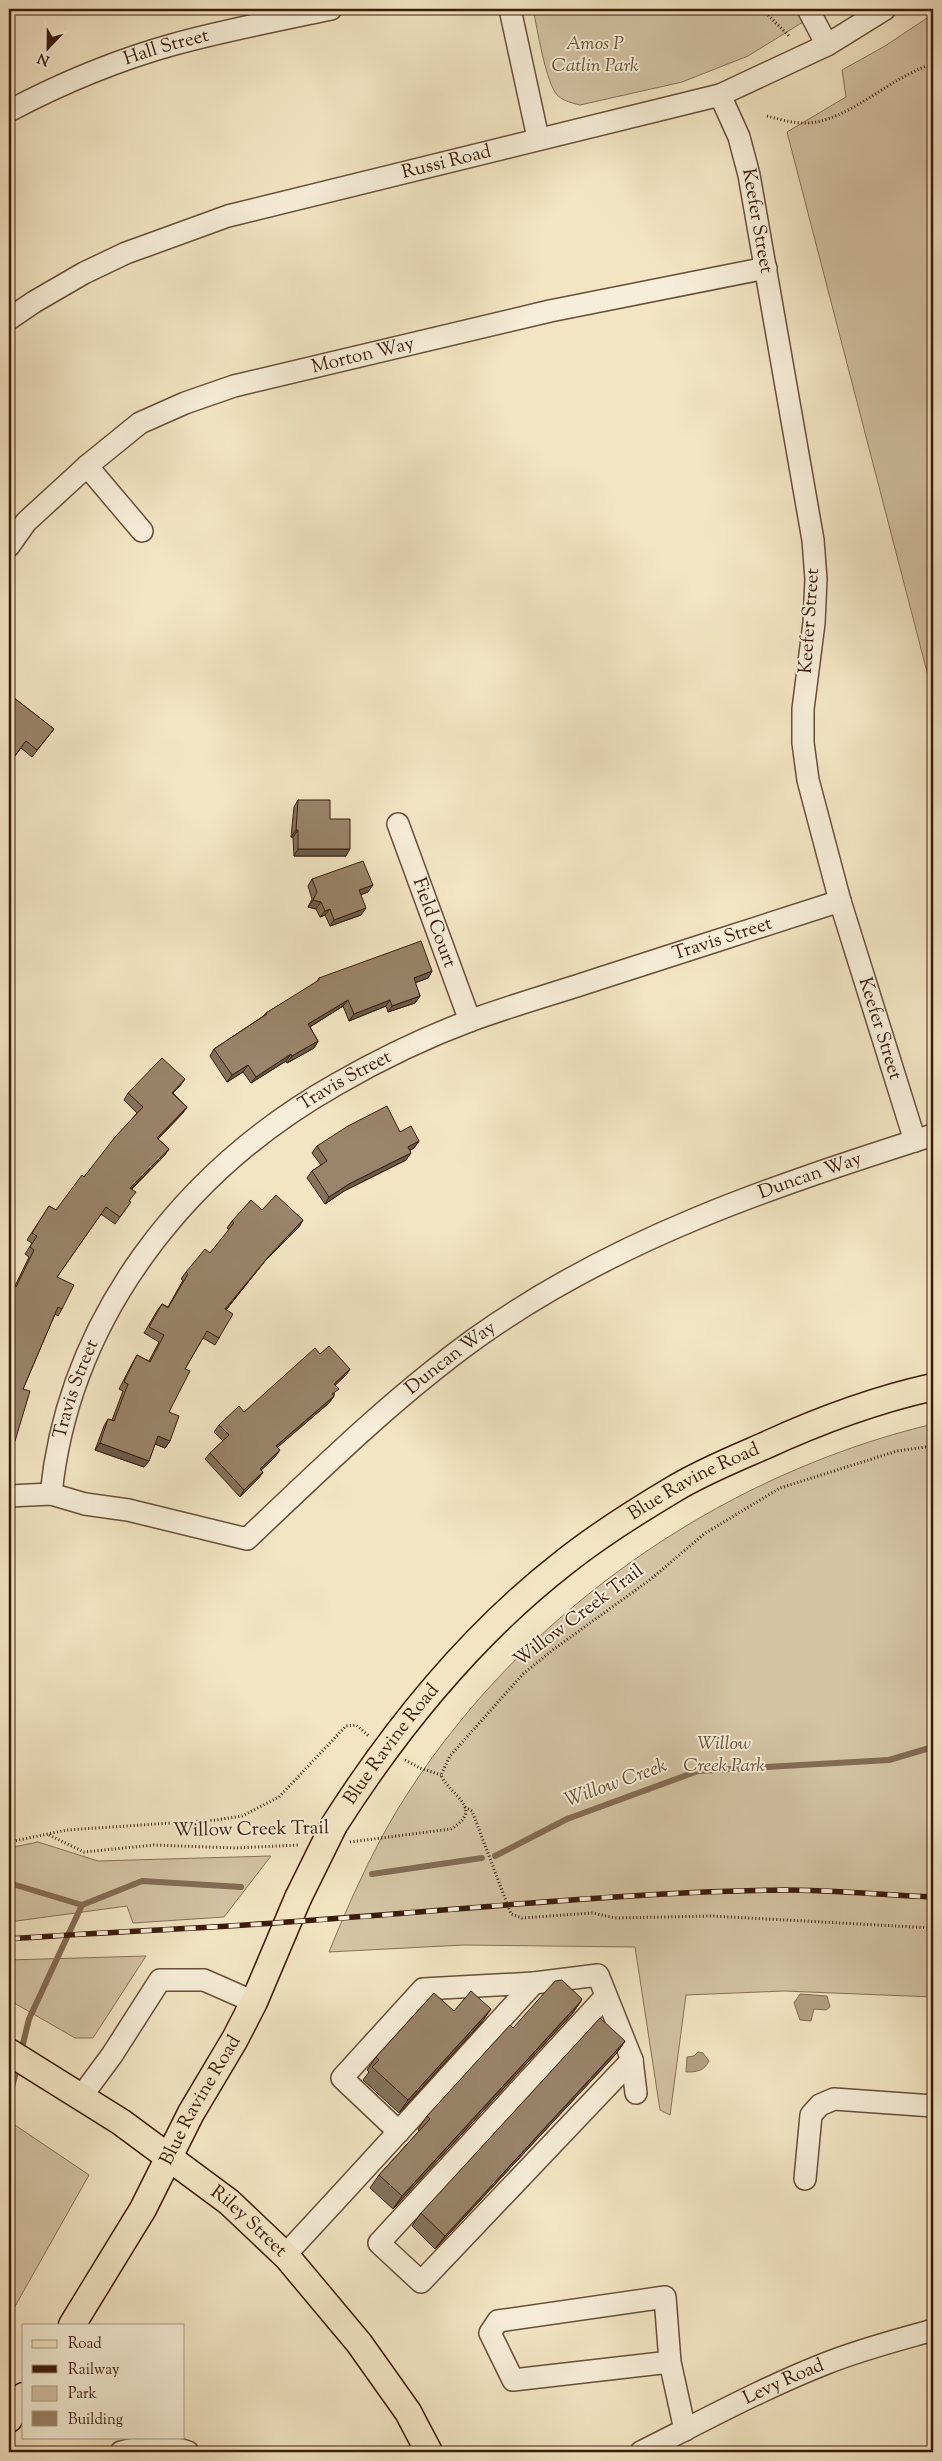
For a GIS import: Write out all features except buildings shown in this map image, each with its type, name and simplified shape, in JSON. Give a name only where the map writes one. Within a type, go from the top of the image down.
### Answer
[{"type":"main road","name":"Blue Ravine Road","points":[[73,2324],[143,2209],[168,2157],[254,2002],[298,1898],[341,1833],[386,1749],[457,1663],[509,1610],[566,1561],[675,1488],[790,1434],[845,1413],[933,1387]]},
{"type":"main road","name":"Riley Street","points":[[9,2052],[121,2122],[230,2202],[284,2255],[319,2293],[359,2342],[408,2412],[429,2452]]},
{"type":"main road","points":[[9,2419],[22,2399]]},
{"type":"street","name":"Hall Street","points":[[9,110],[52,88],[106,66],[176,44],[300,12],[331,9]]},
{"type":"street","points":[[510,9],[538,138]]},
{"type":"street","points":[[808,9],[827,45]]},
{"type":"street","name":"Russi Road","points":[[9,319],[34,302],[92,269],[160,240],[220,219],[538,138],[638,116],[720,95],[763,77],[827,45],[885,9]]},
{"type":"street","name":"Keefer Street","points":[[720,95],[739,137],[749,175],[814,550],[816,579],[814,623],[803,709],[803,742],[808,780],[840,901],[924,1138]]},
{"type":"street","name":"Morton Way","points":[[9,546],[26,522],[86,466],[140,423],[185,403],[234,386],[550,311],[766,268]]},
{"type":"street","points":[[86,466],[142,531]]},
{"type":"street","name":"Field Court","points":[[398,824],[470,1021]]},
{"type":"street","name":"Travis Street","points":[[52,1494],[55,1462],[65,1417],[82,1364],[103,1318],[135,1264],[167,1223],[249,1143],[292,1112],[337,1084],[470,1021],[840,901]]},
{"type":"street","name":"Duncan Way","points":[[9,1496],[52,1494],[85,1504],[128,1510],[247,1539],[382,1412],[435,1368],[527,1304],[596,1264],[668,1229],[742,1199],[924,1138]]},
{"type":"street","points":[[399,2132],[342,2078],[423,1989],[534,1983],[598,1975],[632,2060],[636,2093]]},
{"type":"street","points":[[81,2097],[112,2055],[160,1980],[204,1980],[254,2002]]},
{"type":"street","points":[[284,2255],[534,1983]]},
{"type":"street","points":[[606,1996],[379,2243],[421,2282],[632,2060]]},
{"type":"street","points":[[805,2179],[811,2115],[820,2105],[834,2099],[933,2106]]},
{"type":"street","points":[[670,2362],[513,2380],[490,2333],[498,2321],[665,2297],[670,2362],[685,2430]]},
{"type":"street","name":"Levy Road","points":[[641,2452],[770,2387],[828,2362],[933,2330]]},
{"type":"street","points":[[121,2452],[133,2449],[163,2447],[188,2452]]},
{"type":"path","points":[[765,9],[768,16],[790,37]]},
{"type":"path","points":[[767,116],[787,122],[805,124],[832,118],[919,69],[933,64]]},
{"type":"path","points":[[933,256],[933,283]]},
{"type":"path","name":"Willow Creek Trail","points":[[442,1775],[450,1756],[523,1674],[554,1649],[651,1579],[704,1534],[780,1488],[898,1451],[933,1446]]},
{"type":"path","points":[[9,1842],[67,1830],[216,1820],[242,1816],[279,1798],[346,1726],[356,1725],[386,1749],[420,1768],[442,1775],[445,1783],[464,1801],[465,1807],[472,1812],[511,1914],[522,1918],[593,1913],[616,1918],[712,1916],[933,1928]]},
{"type":"path","name":"Willow Creek Trail","points":[[341,1833],[451,1829],[461,1823],[466,1814],[465,1807]]},
{"type":"path","name":"Willow Creek Trail","points":[[49,1835],[84,1852],[154,1845],[235,1848],[301,1845]]},
{"type":"green space","name":"Amos P Catlin Park","points":[[533,9],[824,9],[748,56],[682,82],[580,105],[563,99],[554,90],[546,68]]},
{"type":"green space","points":[[933,14],[933,695],[787,132],[846,97],[842,70],[885,46]]},
{"type":"green space","name":"Willow Creek Park","points":[[933,1424],[933,1997],[784,1991],[686,1995],[670,2115],[660,2110],[635,1947],[463,1945],[329,1952],[360,1881],[386,1829],[444,1742],[499,1677],[560,1618],[627,1565],[698,1519],[774,1479],[852,1448]]},
{"type":"green space","points":[[38,1842],[98,1861],[271,1856],[224,1917],[133,1923],[127,1906],[9,1922],[9,1848]]},
{"type":"green space","points":[[146,1956],[93,2038],[75,2038],[9,2000],[9,1960]]},
{"type":"green space","points":[[9,2121],[89,2175],[9,2317]]},
{"type":"shaded area","points":[[800,1994],[827,1996],[830,2007],[826,2010],[814,2009],[811,2021],[800,2020],[794,2003]]},
{"type":"shaded area","points":[[698,2052],[703,2053],[709,2061],[700,2070],[686,2072],[687,2057],[694,2056]]},
{"type":"waterway","name":"Willow Creek","points":[[495,1856],[567,1819],[698,1771],[889,1760],[933,1747]]},
{"type":"waterway","name":"Willow Creek","points":[[372,1874],[482,1858]]},
{"type":"waterway","name":"Willow Creek","points":[[9,1883],[82,1905],[142,1881],[241,1887]]},
{"type":"waterway","points":[[21,2052],[29,2019],[82,1905]]},
{"type":"waterway","points":[[9,2099],[18,2064]]},
{"type":"railway","points":[[9,1939],[350,1918],[722,1891],[784,1890],[933,1897]]}]
